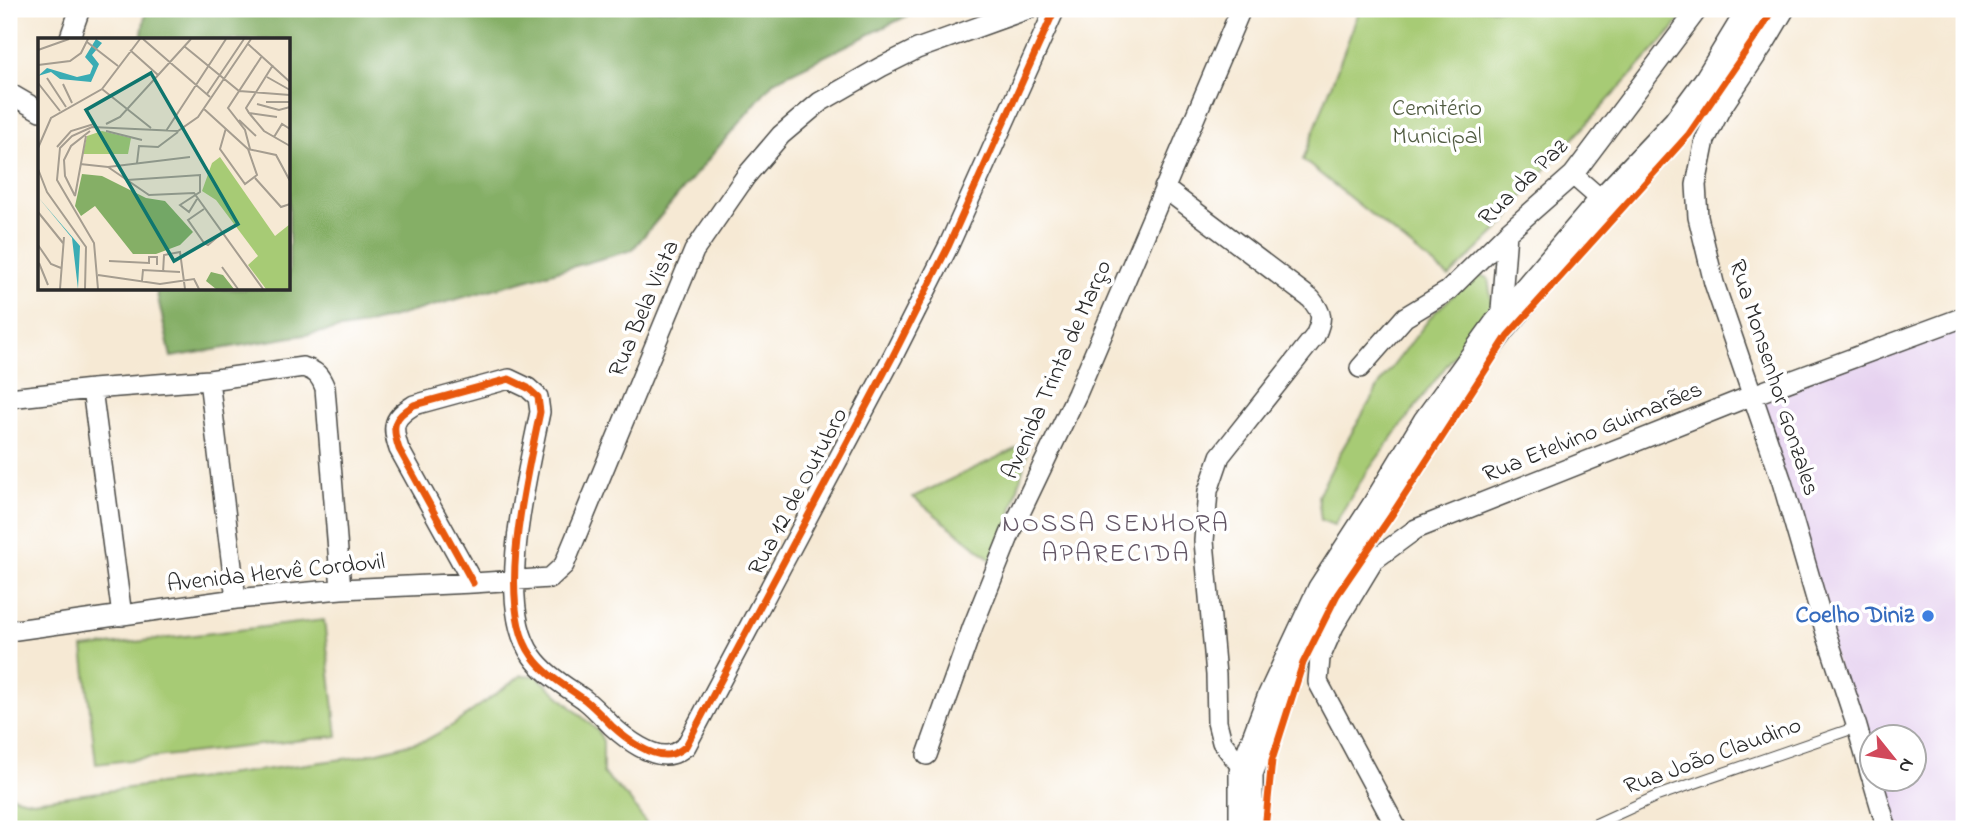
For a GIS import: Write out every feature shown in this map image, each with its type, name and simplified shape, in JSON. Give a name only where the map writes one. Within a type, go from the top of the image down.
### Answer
[{"type":"highway","points":[[1246,829],[1246,773],[1275,698],[1324,591],[1429,424],[1500,326],[1605,203],[1679,125],[1757,23]]},
{"type":"street","name":"Rua Bela Vista","points":[[550,578],[564,565],[694,251],[746,177],[781,135],[820,102],[881,67],[917,50],[1028,9]]},
{"type":"street","name":"Rua 12 de Outubro","points":[[473,583],[399,449],[394,433],[395,423],[401,414],[414,405],[509,379],[528,388],[538,397],[540,412],[520,512],[513,581],[525,646],[533,659],[588,703],[627,740],[658,755],[673,754],[686,746],[948,247],[1055,9]]},
{"type":"street","name":"Avenida Trinta de Março","points":[[927,755],[973,626],[1006,544],[1077,394],[1241,9]]},
{"type":"street","name":"Rua da Paz","points":[[1360,368],[1405,317],[1448,290],[1573,175],[1698,9]]},
{"type":"street","name":"Rua Monsenhor Gonzales","points":[[1785,9],[1757,23],[1705,140],[1696,185],[1698,217],[1714,283],[1786,494],[1826,633],[1857,727]]},
{"type":"street","points":[[70,38],[77,10]]},
{"type":"street","points":[[9,93],[38,110]]},
{"type":"street","points":[[1573,175],[1605,203]]},
{"type":"street","points":[[1164,188],[1311,299],[1321,312],[1321,322],[1306,350],[1220,456],[1208,491],[1204,541],[1216,675],[1217,722],[1222,741],[1246,773]]},
{"type":"street","points":[[1500,326],[1507,233]]},
{"type":"street","name":"Rua Etelvino Guimarães","points":[[1397,829],[1318,682],[1320,659],[1334,626],[1374,560],[1416,529],[1753,395],[1964,317]]},
{"type":"street","points":[[9,398],[209,380],[303,367],[314,370],[321,377],[324,388],[341,589]]},
{"type":"street","points":[[209,380],[236,599]]},
{"type":"street","points":[[92,389],[122,616]]},
{"type":"street","name":"Avenida Hervê Cordovil","points":[[9,631],[236,599],[341,589],[550,578]]},
{"type":"street","name":"Rua Monsenhor Gonzales","points":[[1876,792],[1887,829]]},
{"type":"lane","name":"Rua João Claudino","points":[[1585,829],[1657,796],[1857,727]]},
{"type":"shaded area","points":[[1964,317],[1964,829],[1887,829],[1876,792],[1927,792],[1927,722],[1857,722],[1857,731],[1753,395]]},
{"type":"green space","points":[[146,9],[921,9],[774,81],[632,250],[365,325],[171,357],[156,290],[290,290],[290,38],[141,38]]},
{"type":"green space","name":"Cemitério Municipal","points":[[1360,9],[1688,9],[1673,29],[1532,184],[1505,223],[1449,277],[1303,160]]},
{"type":"green space","points":[[1477,274],[1488,278],[1493,311],[1476,327],[1427,391],[1364,476],[1334,525],[1321,520],[1318,496],[1383,379],[1434,313]]},
{"type":"green space","points":[[1030,442],[998,565],[913,497]]},
{"type":"green space","points":[[324,620],[337,736],[96,764],[83,648]]},
{"type":"green space","points":[[522,675],[537,676],[598,731],[603,741],[603,773],[629,799],[650,829],[9,829],[9,792],[14,797],[33,801],[358,757],[426,740],[453,725]]},
{"type":"cycle path","points":[[473,583],[399,449],[395,428],[398,418],[414,405],[509,379],[528,388],[538,397],[540,412],[522,502],[515,572],[516,604],[521,633],[532,656],[550,675],[585,700],[618,731],[640,747],[664,755],[676,753],[686,746],[948,247],[1055,9]]},
{"type":"cycle path","points":[[1265,829],[1272,760],[1303,663],[1337,595],[1508,335],[1689,134],[1772,9]]},
{"type":"place","name":"Coelho Diniz","points":[[1928,616]]},
{"type":"district","name":"NOSSA SENHORA APARECIDA","points":[[1116,540]]}]
